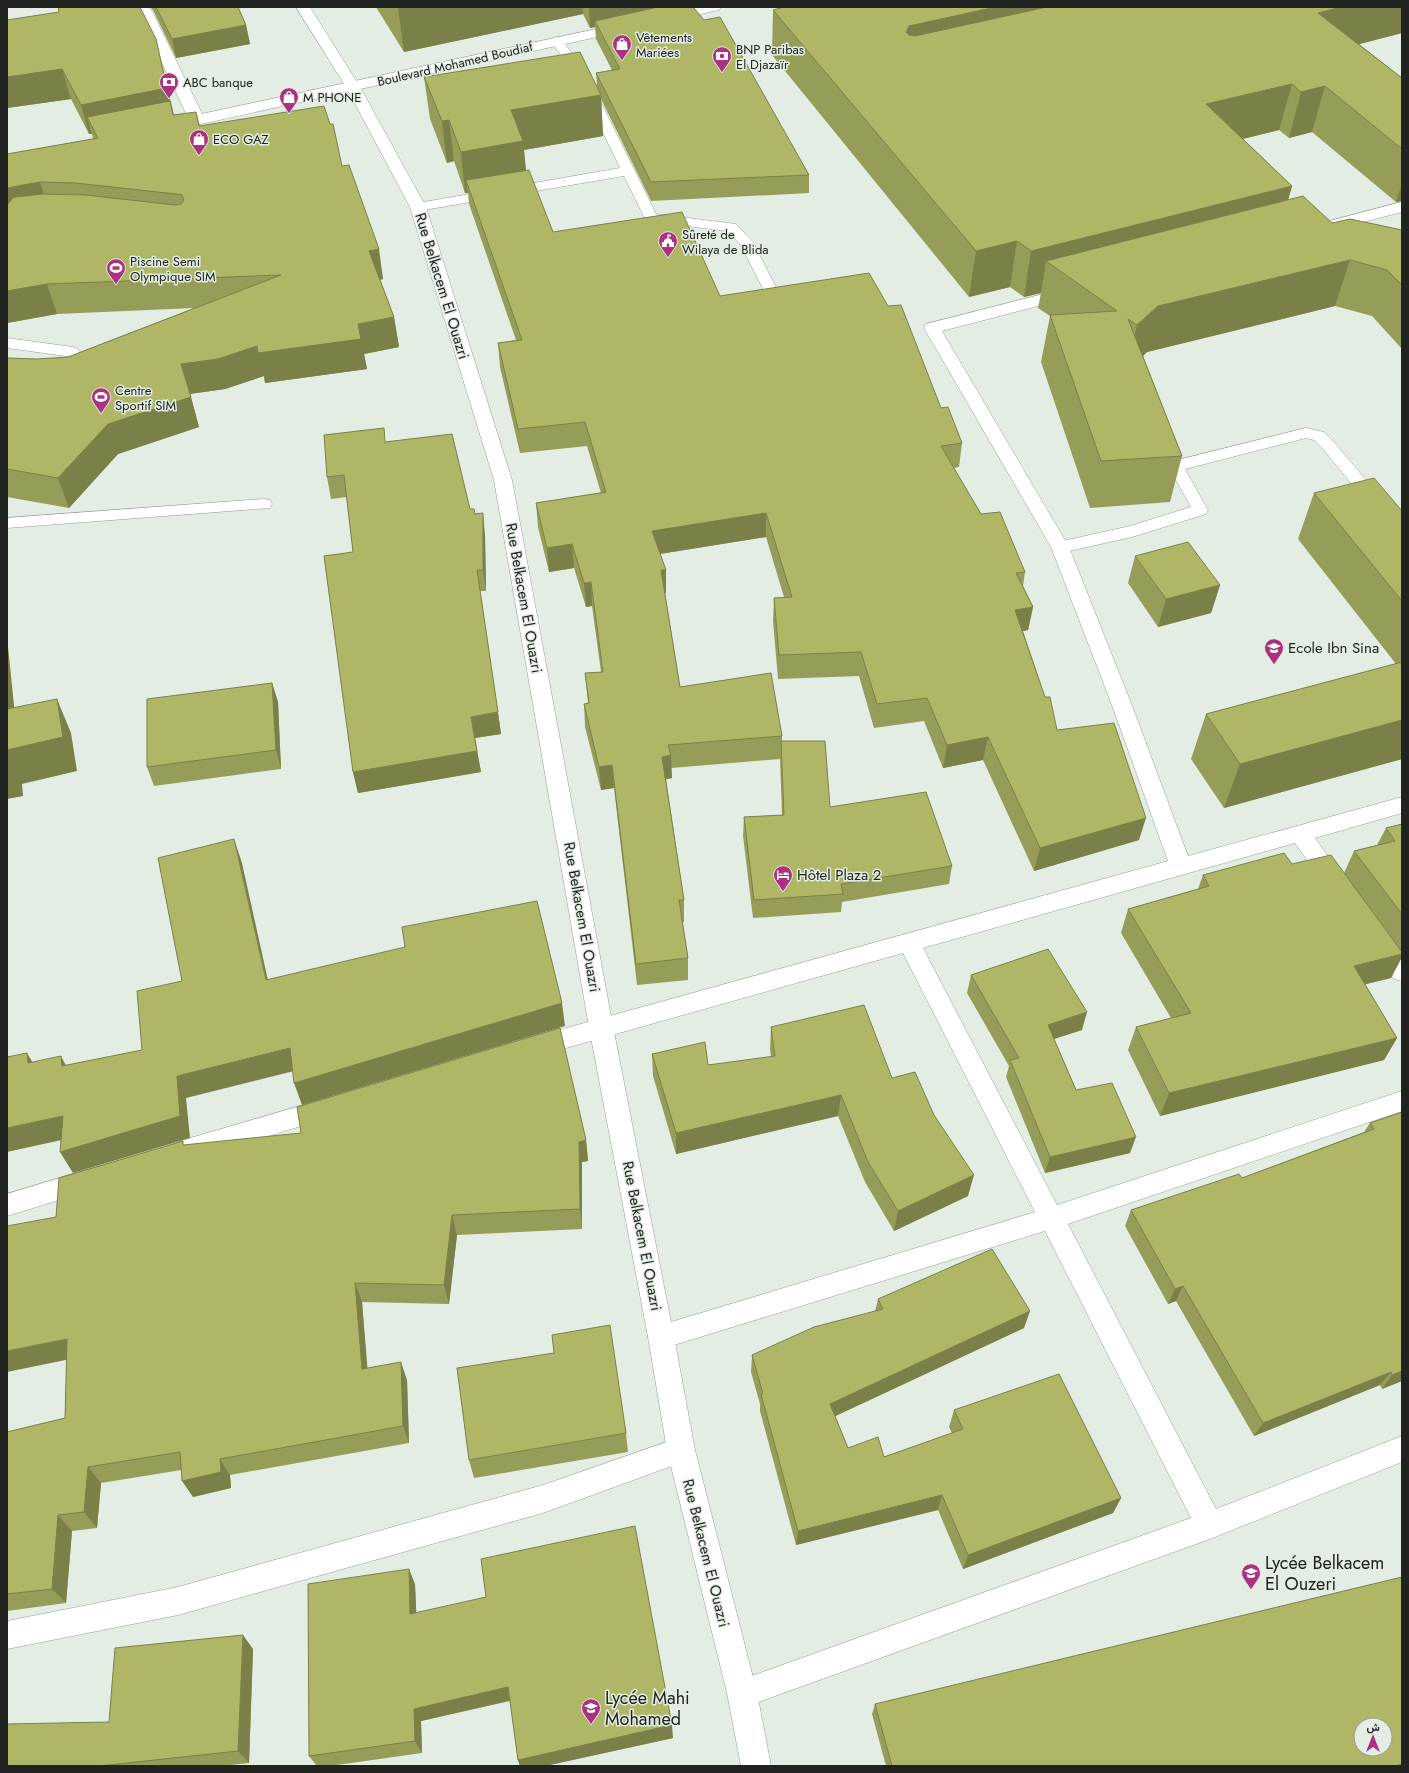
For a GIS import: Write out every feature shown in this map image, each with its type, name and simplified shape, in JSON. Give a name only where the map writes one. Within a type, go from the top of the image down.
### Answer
[{"type":"street","points":[[137,7],[145,11],[196,120]]},
{"type":"street","name":"Rue Belkacem El Ouazri","points":[[303,7],[353,86],[418,207],[503,480],[601,1027],[661,1337],[681,1450],[742,1693],[756,1766]]},
{"type":"street","points":[[655,20],[714,7]]},
{"type":"street","name":"Boulevard Mohamed Boudiaf","points":[[159,128],[640,23]]},
{"type":"street","points":[[1312,230],[1371,222],[1402,207]]},
{"type":"street","points":[[1087,288],[932,328],[1060,547],[1182,866]]},
{"type":"street","points":[[510,1054],[601,1027],[909,943],[1402,805]]},
{"type":"street","points":[[1299,833],[1346,897]]},
{"type":"street","points":[[1369,928],[1402,972]]},
{"type":"street","points":[[909,943],[1210,1525]]},
{"type":"street","points":[[164,1158],[351,1101]]},
{"type":"street","points":[[661,1337],[1052,1218],[1402,1101]]},
{"type":"street","points":[[7,1205],[104,1176]]},
{"type":"street","points":[[742,1693],[1210,1525],[1402,1449]]},
{"type":"street","points":[[7,1635],[178,1601],[542,1499],[681,1450]]},
{"type":"lane","points":[[557,41],[584,80],[651,218],[731,228],[746,242],[778,306]]},
{"type":"lane","points":[[418,207],[628,171]]},
{"type":"lane","points":[[7,343],[73,352]]},
{"type":"lane","points":[[1060,547],[1132,531],[1200,510],[1176,466],[1306,433],[1319,436],[1329,446],[1402,534]]},
{"type":"lane","points":[[7,523],[264,504]]},
{"type":"building","points":[[58,7],[140,7],[156,39],[167,88],[81,105],[62,69],[7,77],[7,20],[59,12]]},
{"type":"building","points":[[156,7],[238,7],[246,25],[172,39]]},
{"type":"building","points":[[658,7],[693,7],[704,20],[720,17],[809,175],[651,182],[596,73],[620,69],[595,21]]},
{"type":"building","points":[[784,7],[996,7],[909,26],[906,32],[909,35],[915,36],[1047,7],[1341,7],[1318,13],[1402,78],[1402,149],[1325,86],[1301,92],[1292,84],[1206,104],[1292,186],[1031,251],[1017,241],[976,251],[773,10]]},
{"type":"building","points":[[580,52],[601,95],[511,110],[523,141],[461,152],[449,120],[442,121],[424,77]]},
{"type":"building","points":[[170,101],[173,115],[196,112],[199,126],[324,106],[330,124],[333,124],[342,166],[349,165],[379,249],[369,251],[394,317],[358,324],[361,339],[258,353],[257,346],[218,359],[181,364],[191,397],[108,424],[58,478],[7,469],[7,358],[37,359],[68,357],[281,275],[47,284],[7,291],[7,205],[13,198],[7,198],[42,194],[86,195],[175,205],[181,204],[184,200],[182,195],[176,194],[75,183],[40,182],[7,188],[7,154],[98,138],[87,117]]},
{"type":"building","points":[[529,170],[553,232],[682,212],[720,296],[869,273],[888,306],[901,305],[941,408],[948,407],[962,443],[941,446],[981,514],[1000,512],[1025,572],[1016,573],[1033,607],[1015,610],[1045,697],[1050,697],[1057,730],[1114,723],[1146,818],[1040,848],[988,737],[947,745],[927,698],[877,704],[861,652],[779,655],[774,598],[792,597],[766,513],[652,531],[666,570],[661,570],[680,687],[771,673],[782,736],[668,745],[671,755],[662,757],[684,900],[679,900],[688,958],[636,964],[612,765],[599,767],[584,704],[589,703],[585,673],[603,672],[591,582],[584,583],[572,544],[547,548],[536,503],[606,492],[585,422],[518,429],[498,343],[522,340],[466,180]]},
{"type":"building","points":[[1303,196],[1332,223],[1350,219],[1402,230],[1402,285],[1387,270],[1350,260],[1158,306],[1137,325],[1128,319],[1182,456],[1101,461],[1050,315],[1117,311],[1046,261]]},
{"type":"building","points":[[384,428],[385,442],[452,434],[470,509],[474,509],[475,514],[483,513],[483,570],[477,570],[498,712],[471,717],[477,751],[353,772],[324,556],[353,552],[344,475],[327,477],[324,435]]},
{"type":"building","points":[[1374,478],[1402,511],[1402,601],[1314,493]]},
{"type":"building","points":[[1188,542],[1220,585],[1166,599],[1135,556]]},
{"type":"building","points":[[1402,662],[1402,720],[1240,764],[1206,714]]},
{"type":"building","points":[[272,683],[276,750],[147,767],[147,699]]},
{"type":"building","points":[[57,699],[63,737],[7,750],[7,709]]},
{"type":"building","points":[[781,741],[825,741],[830,807],[926,792],[952,866],[841,884],[843,894],[754,900],[744,817],[784,815]]},
{"type":"building","points":[[1402,824],[1402,914],[1354,851],[1395,841],[1386,828]]},
{"type":"building","points":[[234,839],[266,980],[405,947],[402,927],[537,901],[562,1003],[294,1083],[290,1048],[177,1076],[180,1116],[60,1152],[63,1116],[7,1128],[7,1057],[27,1053],[28,1063],[61,1056],[62,1066],[142,1050],[137,991],[182,981],[158,858]]},
{"type":"building","points":[[1284,853],[1292,864],[1331,855],[1402,952],[1402,954],[1354,966],[1397,1038],[1169,1093],[1136,1027],[1191,1013],[1128,909],[1209,886],[1203,875]]},
{"type":"building","points":[[1048,949],[1087,1012],[1048,1025],[1076,1090],[1112,1083],[1136,1137],[1050,1157],[1010,1060],[1019,1058],[971,975]]},
{"type":"building","points":[[864,1005],[892,1078],[915,1072],[934,1115],[974,1175],[898,1211],[868,1162],[841,1095],[676,1133],[652,1054],[705,1042],[708,1065],[775,1056],[771,1027]]},
{"type":"building","points":[[560,1028],[586,1140],[579,1142],[580,1209],[452,1215],[444,1285],[355,1283],[362,1369],[401,1362],[403,1426],[220,1459],[221,1472],[182,1481],[180,1452],[88,1467],[84,1512],[58,1515],[52,1589],[7,1594],[7,1432],[65,1418],[67,1339],[7,1351],[7,1226],[56,1217],[59,1178],[183,1141],[183,1145],[301,1133],[297,1107]]},
{"type":"building","points":[[1402,1112],[1402,1371],[1392,1375],[1391,1372],[1263,1423],[1183,1286],[1175,1289],[1131,1210],[1239,1174],[1242,1178],[1374,1129],[1370,1123]]},
{"type":"building","points":[[992,1249],[1030,1311],[830,1404],[848,1448],[878,1437],[884,1457],[963,1429],[954,1410],[1059,1374],[1121,1498],[968,1555],[942,1495],[798,1531],[752,1355],[814,1327],[883,1309],[878,1299]]},
{"type":"building","points":[[610,1325],[626,1433],[469,1460],[457,1368],[554,1353],[552,1335]]},
{"type":"building","points":[[635,1526],[672,1725],[518,1760],[508,1687],[414,1709],[415,1741],[309,1756],[308,1584],[409,1569],[410,1614],[486,1597],[481,1559]]},
{"type":"building","name":"Lycée Belkacem El Ouzeri","points":[[1402,1577],[1402,1764],[1394,1766],[892,1766],[875,1704]]},
{"type":"building","points":[[243,1635],[238,1751],[99,1766],[7,1766],[7,1724],[109,1722],[115,1648]]},
{"type":"place","name":"Vêtements Mariées","points":[[622,61]]},
{"type":"place","name":"BNP Paribas El Djazaïr","points":[[722,73]]},
{"type":"place","name":"ABC banque","points":[[169,99]]},
{"type":"place","name":"M PHONE","points":[[289,114]]},
{"type":"place","name":"ECO GAZ","points":[[199,156]]},
{"type":"place","name":"Sûreté de Wilaya de Blida","points":[[668,258]]},
{"type":"place","name":"Piscine Semi Olympique SIM","points":[[116,285]]},
{"type":"place","name":"Centre Sportif SIM","points":[[101,414]]},
{"type":"place","name":"Ecole Ibn Sina","points":[[1274,665]]},
{"type":"place","name":"Hôtel Plaza 2","points":[[783,892]]},
{"type":"place","name":"Lycée Belkacem El Ouzeri","points":[[1251,1590]]},
{"type":"place","name":"Lycée Mahi Mohamed","points":[[591,1725]]}]
